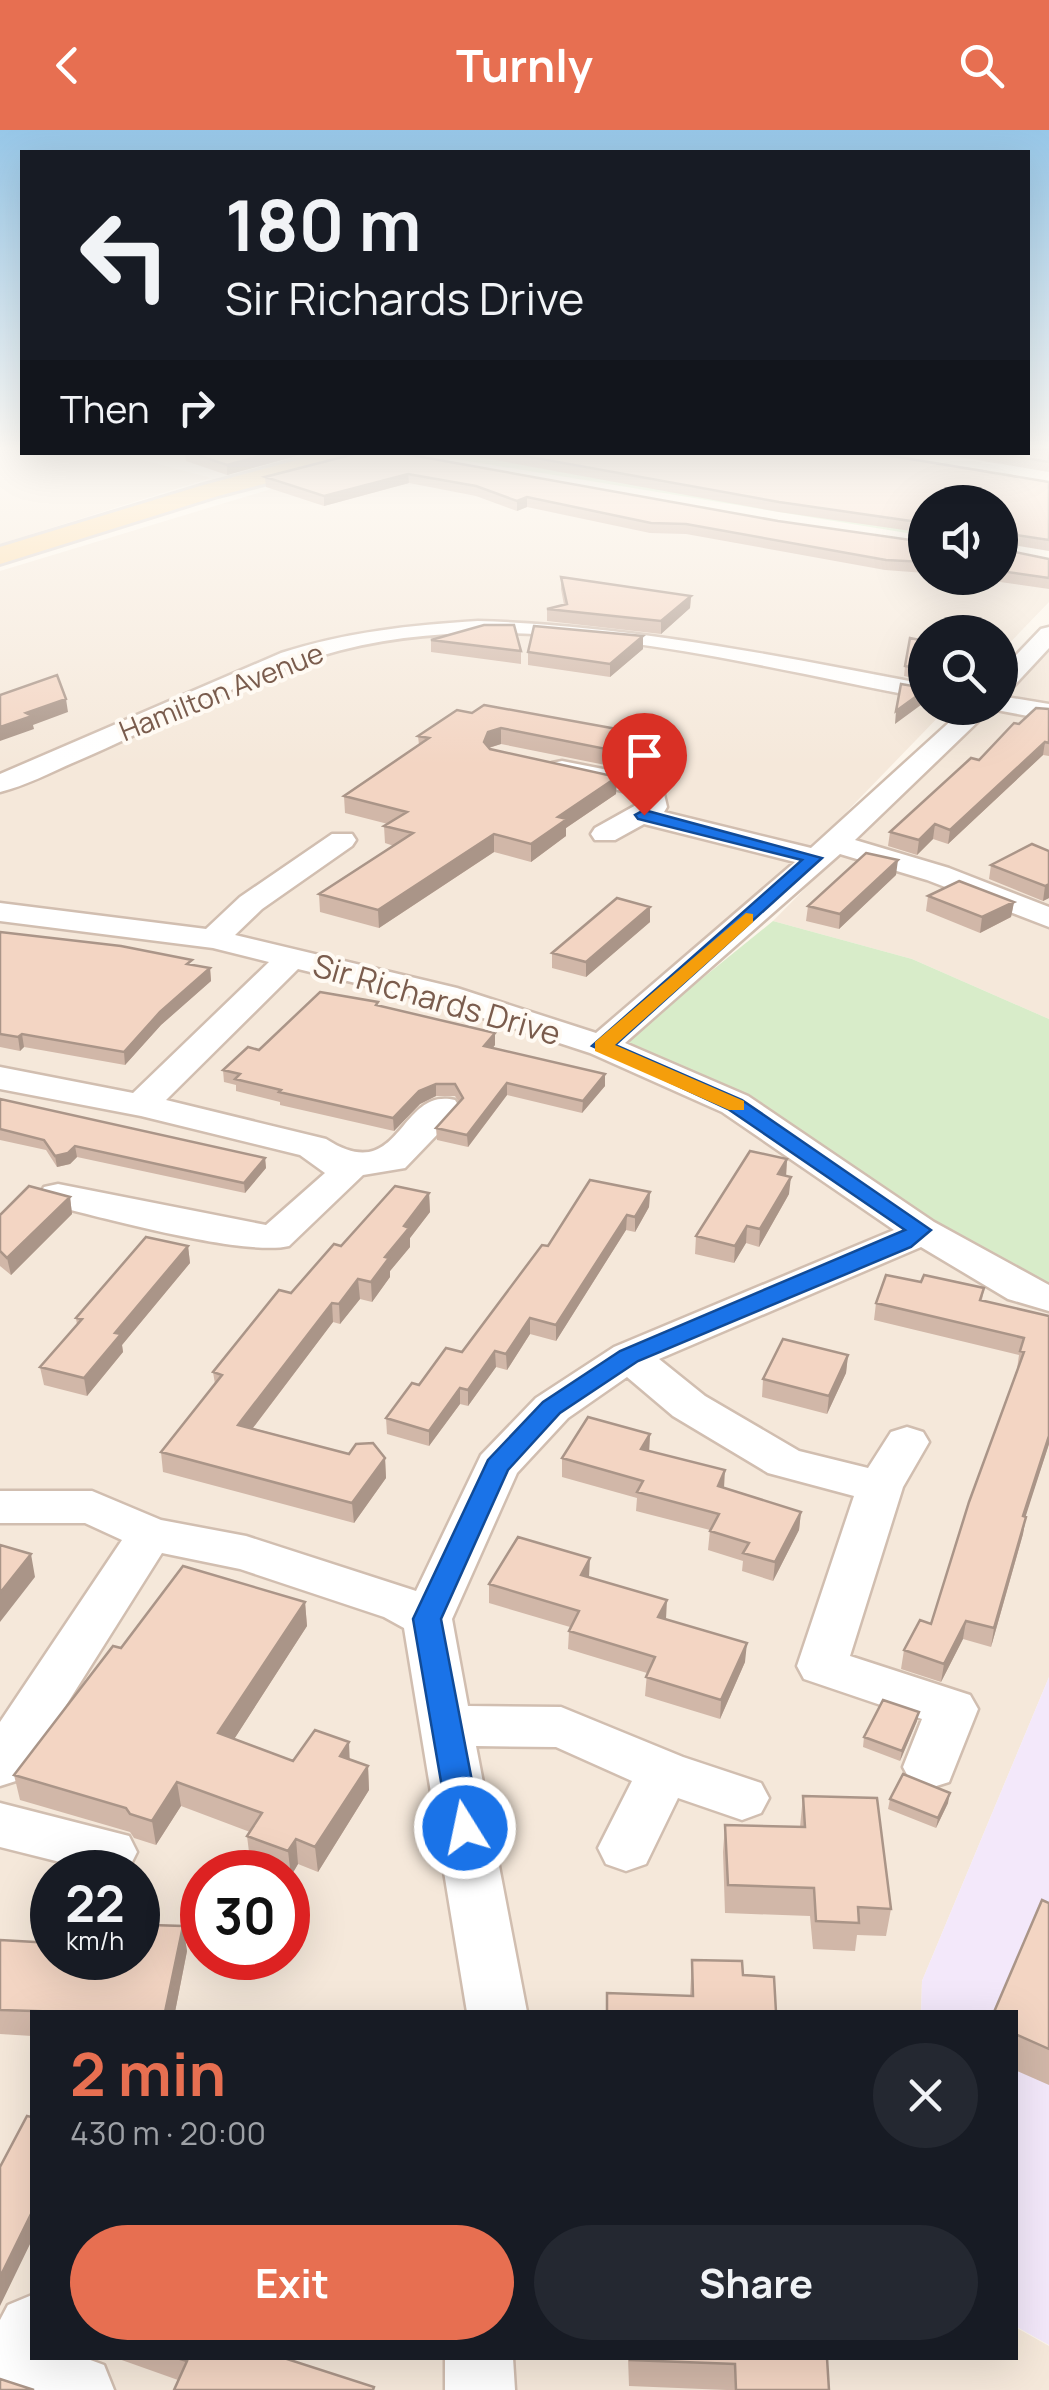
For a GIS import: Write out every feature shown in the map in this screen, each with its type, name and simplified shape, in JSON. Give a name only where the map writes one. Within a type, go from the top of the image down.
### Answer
[{"type":"street","name":"Hamilton Avenue","points":[[0,784],[256,671],[314,651],[377,636],[454,626],[643,641],[908,687]]},
{"type":"street","points":[[1018,667],[1049,634]]},
{"type":"street","points":[[1018,707],[1049,712]]},
{"type":"street","points":[[602,1046],[961,725]]},
{"type":"street","points":[[533,762],[634,783],[649,790],[653,807],[605,834]]},
{"type":"street","points":[[644,815],[938,874],[1049,918]]},
{"type":"street","points":[[212,938],[252,903],[343,852]]},
{"type":"street","name":"Sir Richards Drive","points":[[0,912],[212,938],[446,994],[602,1046],[735,1104],[920,1230],[1022,1290],[1049,1300]]},
{"type":"street","points":[[141,1106],[290,958]]},
{"type":"street","points":[[0,1078],[313,1146],[342,1166],[392,1160],[442,1108]]},
{"type":"street","points":[[58,1195],[275,1238],[344,1176],[342,1166]]},
{"type":"street","points":[[497,2010],[427,1619],[497,1466],[552,1408],[629,1356],[903,1242],[920,1230]]},
{"type":"street","points":[[629,1356],[689,1406],[784,1462],[880,1486]]},
{"type":"street","points":[[906,1442],[880,1486],[822,1666],[952,1709],[930,1767]]},
{"type":"street","points":[[0,1507],[92,1507],[150,1534],[246,1553],[400,1604],[427,1619]]},
{"type":"street","points":[[0,1765],[150,1534]]},
{"type":"street","points":[[448,1726],[561,1727],[664,1772],[742,1798]]},
{"type":"street","points":[[626,1848],[664,1772]]},
{"type":"street","points":[[0,1824],[101,1850]]},
{"type":"street","points":[[30,2333],[12,2370],[78,2390]]},
{"type":"street","points":[[479,2360],[480,2390]]},
{"type":"shaded area","points":[[55,554],[908,554],[908,595],[1018,595],[1018,575],[1049,574],[1049,602],[1018,634],[1018,615],[908,615],[908,725],[931,725],[801,859],[585,1051],[765,1135],[1049,1307],[1049,1677],[922,1981],[921,2010],[30,2010],[30,2360],[1018,2360],[1018,2329],[1049,2346],[1049,2390],[0,2390],[0,571]]},
{"type":"shaded area","points":[[1049,641],[1049,1019],[912,959],[773,921],[966,725],[1018,725],[1018,672]]},
{"type":"shaded area","points":[[1049,1677],[1049,2345],[1018,2328],[1018,2010],[921,2010],[922,1981]]},
{"type":"green space","points":[[773,921],[912,959],[1049,1019],[1049,1287],[1035,1283],[936,1223],[754,1099],[625,1041]]},
{"type":"building","points":[[855,554],[908,554],[908,561],[886,560]]},
{"type":"building","points":[[1018,554],[1049,559],[1049,578],[1018,574]]},
{"type":"building","points":[[561,577],[691,596],[661,621],[547,609],[567,604]]},
{"type":"building","points":[[484,625],[514,625],[521,651],[431,640]]},
{"type":"building","points":[[534,626],[643,636],[610,664],[528,652]]},
{"type":"building","points":[[57,675],[66,699],[0,727],[0,695]]},
{"type":"building","points":[[901,684],[908,685],[908,702],[896,711]]},
{"type":"building","points":[[484,705],[672,739],[646,757],[501,728],[488,732],[484,742],[490,749],[617,777],[558,817],[567,819],[531,844],[494,834],[378,910],[319,894],[413,833],[384,826],[407,812],[344,796],[429,738],[418,736],[457,710],[472,713]]},
{"type":"building","points":[[1036,708],[1049,709],[1049,743],[1045,742],[950,830],[935,824],[919,840],[890,832],[971,758],[979,760],[1012,725],[1019,724]]},
{"type":"building","points":[[1032,844],[1049,851],[1049,884],[1045,886],[991,865]]},
{"type":"building","points":[[866,853],[898,860],[840,914],[808,906]]},
{"type":"building","points":[[959,881],[1014,902],[982,917],[928,896]]},
{"type":"building","points":[[617,898],[650,907],[586,962],[552,953]]},
{"type":"building","points":[[0,932],[121,946],[192,960],[187,964],[210,968],[160,1012],[124,1052],[22,1034],[0,1034]]},
{"type":"building","points":[[320,992],[378,1002],[376,1005],[495,1033],[484,1046],[605,1074],[583,1101],[507,1083],[467,1135],[436,1128],[463,1098],[455,1084],[436,1084],[419,1091],[393,1118],[279,1092],[235,1079],[240,1074],[223,1070],[248,1047],[259,1050]]},
{"type":"building","points":[[0,1099],[265,1158],[244,1183],[75,1146],[68,1153],[55,1156],[44,1140],[0,1129]]},
{"type":"building","points":[[750,1151],[787,1159],[778,1174],[791,1177],[760,1229],[747,1226],[735,1246],[696,1236]]},
{"type":"building","points":[[590,1180],[650,1192],[635,1217],[627,1215],[556,1325],[530,1318],[506,1354],[495,1351],[468,1390],[460,1388],[429,1431],[386,1418],[412,1383],[419,1385],[446,1348],[462,1352],[542,1245],[548,1246]]},
{"type":"building","points":[[29,1186],[70,1197],[7,1258],[0,1251],[0,1215]]},
{"type":"building","points":[[395,1186],[429,1193],[404,1226],[409,1228],[371,1282],[358,1279],[339,1304],[332,1303],[238,1425],[349,1454],[356,1444],[373,1443],[385,1458],[352,1503],[161,1452],[222,1375],[213,1372],[279,1290],[291,1293],[334,1244],[341,1246]]},
{"type":"building","points":[[146,1237],[188,1246],[115,1333],[121,1334],[84,1378],[40,1367],[82,1319],[76,1318]]},
{"type":"building","points":[[886,1275],[921,1282],[924,1275],[984,1288],[980,1300],[1049,1316],[1049,1436],[994,1628],[966,1621],[944,1664],[904,1650],[920,1620],[931,1624],[969,1502],[1024,1352],[1020,1351],[1024,1338],[876,1303]]},
{"type":"building","points":[[783,1339],[848,1355],[829,1396],[763,1379]]},
{"type":"building","points":[[588,1417],[650,1434],[641,1449],[725,1470],[718,1486],[801,1512],[775,1562],[743,1553],[749,1543],[710,1531],[719,1514],[637,1492],[643,1481],[562,1458]]},
{"type":"building","points":[[518,1537],[590,1558],[581,1575],[667,1600],[658,1617],[747,1643],[721,1700],[646,1677],[655,1657],[569,1631],[579,1611],[489,1584]]},
{"type":"building","points":[[0,1545],[31,1554],[0,1593]]},
{"type":"building","points":[[183,1566],[305,1602],[218,1733],[293,1761],[315,1730],[349,1742],[340,1756],[368,1766],[315,1847],[296,1839],[285,1850],[247,1836],[262,1813],[177,1782],[152,1821],[130,1814],[126,1808],[14,1775],[113,1646],[121,1648]]},
{"type":"building","points":[[883,1700],[919,1712],[902,1751],[864,1737]]},
{"type":"building","points":[[903,1774],[950,1793],[938,1818],[890,1799]]},
{"type":"building","points":[[803,1796],[877,1798],[891,1909],[858,1907],[859,1923],[816,1921],[814,1888],[728,1885],[725,1825],[805,1827]]},
{"type":"building","points":[[1042,1900],[1049,1903],[1049,2049],[1018,2035],[1018,2010],[995,2010]]},
{"type":"building","points":[[160,1925],[180,1926],[165,2010],[0,2010],[0,1940],[30,1942],[30,1980],[160,1980]]},
{"type":"building","points":[[692,1960],[742,1961],[743,1975],[774,1977],[776,2010],[607,2010],[607,1993],[693,1996]]},
{"type":"building","points":[[30,2117],[30,2216],[0,2277],[0,2167]]},
{"type":"building","points":[[184,2360],[290,2360],[374,2387],[174,2390],[187,2361]]},
{"type":"building","points":[[630,2360],[827,2360],[829,2390],[736,2390],[735,2364]]},
{"type":"building","points":[[0,2379],[34,2390],[0,2390]]},
{"type":"slow traffic","points":[[736,1105],[602,1046],[746,918]]},
{"type":"route","points":[[465,1828],[427,1619],[497,1466],[552,1408],[629,1356],[903,1242],[920,1230],[735,1104],[602,1046],[814,858],[644,815]]}]
